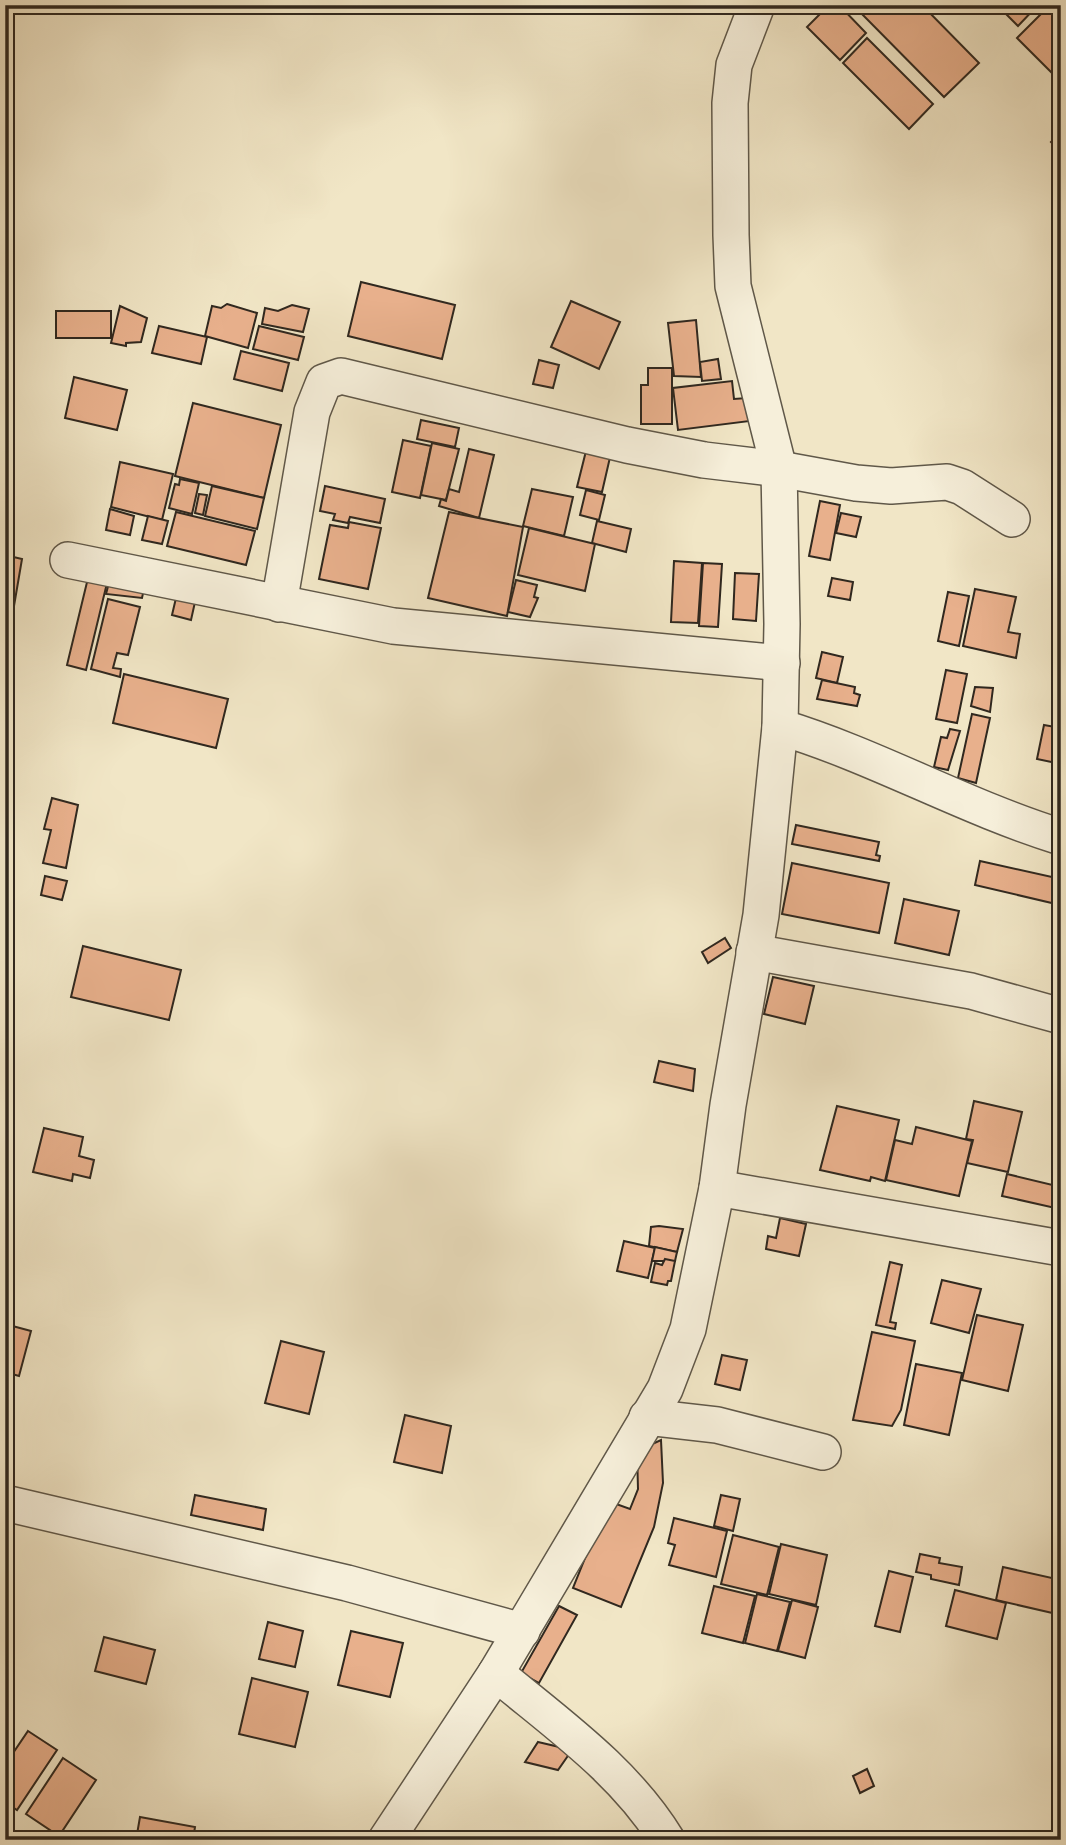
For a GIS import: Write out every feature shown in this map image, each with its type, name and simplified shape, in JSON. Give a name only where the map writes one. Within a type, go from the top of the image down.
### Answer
[{"type":"street","points":[[386,1840],[496,1673],[664,1389],[682,1347],[717,1188],[754,952],[780,727],[782,663],[779,469],[733,286],[730,103],[734,65],[757,5]]},
{"type":"street","points":[[279,604],[312,412],[324,382],[341,376],[627,445],[704,460],[779,469],[856,483],[891,486],[947,482],[962,487],[1012,519]]},
{"type":"street","points":[[68,560],[393,626],[782,663]]},
{"type":"street","points":[[780,727],[838,744],[1002,818],[1061,837]]},
{"type":"street","points":[[754,952],[971,991],[1061,1016]]},
{"type":"street","points":[[717,1188],[1061,1248]]},
{"type":"street","points":[[647,1417],[717,1425],[823,1452]]},
{"type":"street","points":[[5,1503],[346,1583],[522,1630]]},
{"type":"street","points":[[496,1673],[614,1772],[636,1794],[667,1840]]},
{"type":"building","points":[[829,5],[839,5],[866,33],[840,60],[807,27]]},
{"type":"building","points":[[853,5],[922,5],[979,63],[944,97]]},
{"type":"building","points":[[997,5],[1038,5],[1018,26]]},
{"type":"building","points":[[1050,5],[1061,5],[1061,82],[1017,38]]},
{"type":"building","points":[[867,38],[933,104],[909,129],[843,63]]},
{"type":"building","points":[[1061,132],[1061,152],[1051,142]]},
{"type":"building","points":[[361,282],[455,305],[442,359],[348,336]]},
{"type":"building","points":[[571,301],[620,322],[599,369],[551,347]]},
{"type":"building","points":[[227,304],[257,313],[248,348],[205,336],[212,306],[221,308]]},
{"type":"building","points":[[292,305],[309,309],[303,332],[262,324],[265,308],[278,311]]},
{"type":"building","points":[[120,306],[147,318],[141,342],[126,343],[126,346],[111,343]]},
{"type":"building","points":[[56,311],[111,311],[111,338],[56,338]]},
{"type":"building","points":[[696,320],[701,377],[674,376],[668,323]]},
{"type":"building","points":[[159,326],[207,337],[201,364],[152,353]]},
{"type":"building","points":[[259,326],[304,337],[298,360],[253,349]]},
{"type":"building","points":[[241,351],[289,363],[282,391],[234,379]]},
{"type":"building","points":[[718,359],[721,379],[702,381],[700,362]]},
{"type":"building","points":[[539,360],[559,365],[553,388],[533,384]]},
{"type":"building","points":[[648,368],[672,368],[672,424],[641,424],[641,385],[648,385]]},
{"type":"building","points":[[74,377],[127,390],[117,430],[65,418]]},
{"type":"building","points":[[732,381],[734,399],[747,398],[750,421],[678,430],[673,388]]},
{"type":"building","points":[[193,403],[281,425],[264,498],[175,476]]},
{"type":"building","points":[[421,420],[459,428],[455,447],[417,439]]},
{"type":"building","points":[[403,440],[431,446],[420,498],[392,492]]},
{"type":"building","points":[[432,443],[459,449],[446,500],[421,495]]},
{"type":"building","points":[[587,447],[611,453],[602,492],[577,487]]},
{"type":"building","points":[[469,449],[494,455],[479,518],[439,506],[441,499],[446,501],[449,489],[459,492]]},
{"type":"building","points":[[120,462],[173,474],[162,520],[111,507]]},
{"type":"building","points":[[180,479],[199,483],[192,514],[169,508],[175,484],[179,485]]},
{"type":"building","points":[[212,486],[264,498],[257,529],[205,516]]},
{"type":"building","points":[[325,486],[385,499],[380,523],[350,517],[348,523],[333,520],[335,514],[320,511]]},
{"type":"building","points":[[532,489],[573,497],[564,536],[523,526]]},
{"type":"building","points":[[586,490],[605,495],[599,520],[580,515]]},
{"type":"building","points":[[199,494],[207,495],[203,515],[195,513]]},
{"type":"building","points":[[820,501],[840,505],[830,560],[809,556]]},
{"type":"building","points":[[110,509],[134,516],[130,535],[106,530]]},
{"type":"building","points":[[176,512],[255,531],[246,565],[167,546]]},
{"type":"building","points":[[449,512],[523,527],[507,616],[428,598]]},
{"type":"building","points":[[841,513],[861,517],[856,537],[836,533]]},
{"type":"building","points":[[148,516],[168,521],[162,544],[142,540]]},
{"type":"building","points":[[597,521],[631,529],[626,552],[592,543]]},
{"type":"building","points":[[349,522],[381,528],[368,589],[319,579],[330,525],[348,528]]},
{"type":"building","points":[[529,528],[595,544],[585,591],[518,575]]},
{"type":"building","points":[[5,555],[22,559],[14,606],[10,605],[5,625]]},
{"type":"building","points":[[674,561],[702,563],[698,623],[671,622]]},
{"type":"building","points":[[703,563],[722,564],[718,627],[699,626]]},
{"type":"building","points":[[735,573],[759,574],[756,621],[733,619]]},
{"type":"building","points":[[111,575],[146,580],[142,598],[106,594]]},
{"type":"building","points":[[88,578],[107,583],[86,670],[67,665]]},
{"type":"building","points":[[832,578],[853,582],[850,600],[828,596]]},
{"type":"building","points":[[516,580],[537,585],[534,597],[538,598],[530,617],[508,612]]},
{"type":"building","points":[[975,589],[1016,597],[1008,632],[1020,634],[1016,658],[963,646]]},
{"type":"building","points":[[948,592],[969,596],[959,646],[938,641]]},
{"type":"building","points":[[176,598],[195,602],[191,620],[172,615]]},
{"type":"building","points":[[108,599],[140,607],[128,655],[117,653],[113,668],[121,669],[120,677],[91,669]]},
{"type":"building","points":[[822,652],[843,657],[837,683],[816,678]]},
{"type":"building","points":[[946,670],[967,674],[957,723],[936,719]]},
{"type":"building","points":[[124,674],[228,699],[216,748],[113,723]]},
{"type":"building","points":[[822,680],[855,687],[854,693],[860,695],[857,706],[817,699]]},
{"type":"building","points":[[975,687],[993,688],[990,712],[971,706]]},
{"type":"building","points":[[972,714],[990,718],[976,783],[958,778]]},
{"type":"building","points":[[1044,725],[1061,728],[1061,764],[1037,759]]},
{"type":"building","points":[[950,729],[960,731],[948,770],[934,767],[941,737],[947,738]]},
{"type":"building","points":[[52,798],[78,805],[66,868],[43,863],[51,830],[44,829]]},
{"type":"building","points":[[796,825],[879,842],[876,855],[880,856],[879,861],[792,844]]},
{"type":"building","points":[[980,861],[1061,879],[1056,904],[975,885]]},
{"type":"building","points":[[792,863],[889,883],[879,933],[782,914]]},
{"type":"building","points":[[45,876],[67,881],[62,900],[41,895]]},
{"type":"building","points":[[904,899],[959,911],[949,955],[895,943]]},
{"type":"building","points":[[725,938],[731,948],[708,963],[702,952]]},
{"type":"building","points":[[1061,943],[1061,978],[1053,976]]},
{"type":"building","points":[[83,946],[181,970],[169,1020],[71,997]]},
{"type":"building","points":[[773,977],[814,986],[805,1024],[764,1014]]},
{"type":"building","points":[[659,1061],[695,1069],[693,1091],[654,1082]]},
{"type":"building","points":[[974,1101],[1022,1112],[1008,1172],[967,1163],[973,1140],[966,1139]]},
{"type":"building","points":[[837,1106],[899,1120],[885,1181],[871,1177],[870,1181],[820,1170]]},
{"type":"building","points":[[916,1127],[972,1141],[959,1196],[886,1180],[895,1140],[912,1144]]},
{"type":"building","points":[[44,1128],[83,1137],[79,1156],[94,1160],[90,1178],[73,1174],[72,1181],[33,1172]]},
{"type":"building","points":[[1007,1174],[1061,1187],[1061,1214],[1060,1209],[1002,1196]]},
{"type":"building","points":[[780,1218],[806,1224],[799,1256],[766,1249],[768,1236],[776,1238]]},
{"type":"building","points":[[651,1227],[683,1229],[677,1252],[649,1246]]},
{"type":"building","points":[[624,1241],[655,1248],[648,1278],[617,1271]]},
{"type":"building","points":[[655,1247],[677,1252],[675,1261],[652,1261]]},
{"type":"building","points":[[665,1259],[675,1261],[671,1281],[668,1281],[667,1285],[651,1282],[655,1263],[662,1265]]},
{"type":"building","points":[[890,1262],[902,1265],[890,1322],[896,1323],[895,1329],[876,1325]]},
{"type":"building","points":[[942,1280],[981,1289],[969,1333],[931,1323]]},
{"type":"building","points":[[977,1315],[1023,1325],[1008,1391],[962,1380]]},
{"type":"building","points":[[5,1324],[31,1331],[19,1376],[5,1372]]},
{"type":"building","points":[[872,1332],[915,1341],[901,1410],[892,1426],[853,1420]]},
{"type":"building","points":[[281,1341],[324,1352],[309,1414],[265,1403]]},
{"type":"building","points":[[722,1355],[747,1360],[740,1390],[715,1384]]},
{"type":"building","points":[[916,1364],[962,1373],[949,1435],[904,1425]]},
{"type":"building","points":[[405,1415],[451,1426],[442,1473],[394,1462]]},
{"type":"building","points":[[661,1440],[663,1483],[654,1527],[621,1607],[573,1588],[608,1501],[630,1509],[638,1489],[637,1451]]},
{"type":"building","points":[[195,1495],[266,1509],[263,1530],[191,1515]]},
{"type":"building","points":[[721,1495],[740,1499],[733,1531],[714,1526]]},
{"type":"building","points":[[674,1518],[727,1531],[716,1577],[669,1565],[675,1545],[668,1543]]},
{"type":"building","points":[[733,1535],[779,1547],[767,1595],[721,1584]]},
{"type":"building","points":[[781,1544],[827,1555],[816,1605],[769,1594]]},
{"type":"building","points":[[920,1554],[940,1558],[939,1563],[962,1567],[959,1585],[931,1579],[931,1575],[916,1572]]},
{"type":"building","points":[[1003,1567],[1061,1580],[1061,1615],[996,1600]]},
{"type":"building","points":[[889,1571],[913,1577],[900,1632],[875,1626]]},
{"type":"building","points":[[714,1586],[755,1596],[743,1643],[702,1633]]},
{"type":"building","points":[[955,1590],[1006,1603],[997,1639],[946,1626]]},
{"type":"building","points":[[757,1594],[790,1602],[777,1651],[745,1643]]},
{"type":"building","points":[[792,1600],[818,1607],[805,1658],[778,1651]]},
{"type":"building","points":[[559,1606],[577,1615],[539,1683],[521,1673]]},
{"type":"building","points":[[268,1622],[303,1631],[295,1667],[259,1659]]},
{"type":"building","points":[[351,1631],[403,1643],[390,1697],[338,1685]]},
{"type":"building","points":[[104,1637],[155,1650],[146,1684],[95,1671]]},
{"type":"building","points":[[252,1678],[308,1692],[295,1747],[239,1734]]},
{"type":"building","points":[[28,1731],[57,1750],[17,1810],[5,1802],[5,1765]]},
{"type":"building","points":[[538,1742],[572,1750],[558,1770],[525,1762]]},
{"type":"building","points":[[63,1758],[96,1780],[59,1836],[26,1814]]},
{"type":"building","points":[[867,1769],[874,1786],[860,1793],[853,1776]]},
{"type":"building","points":[[140,1817],[195,1827],[193,1840],[136,1840]]}]
